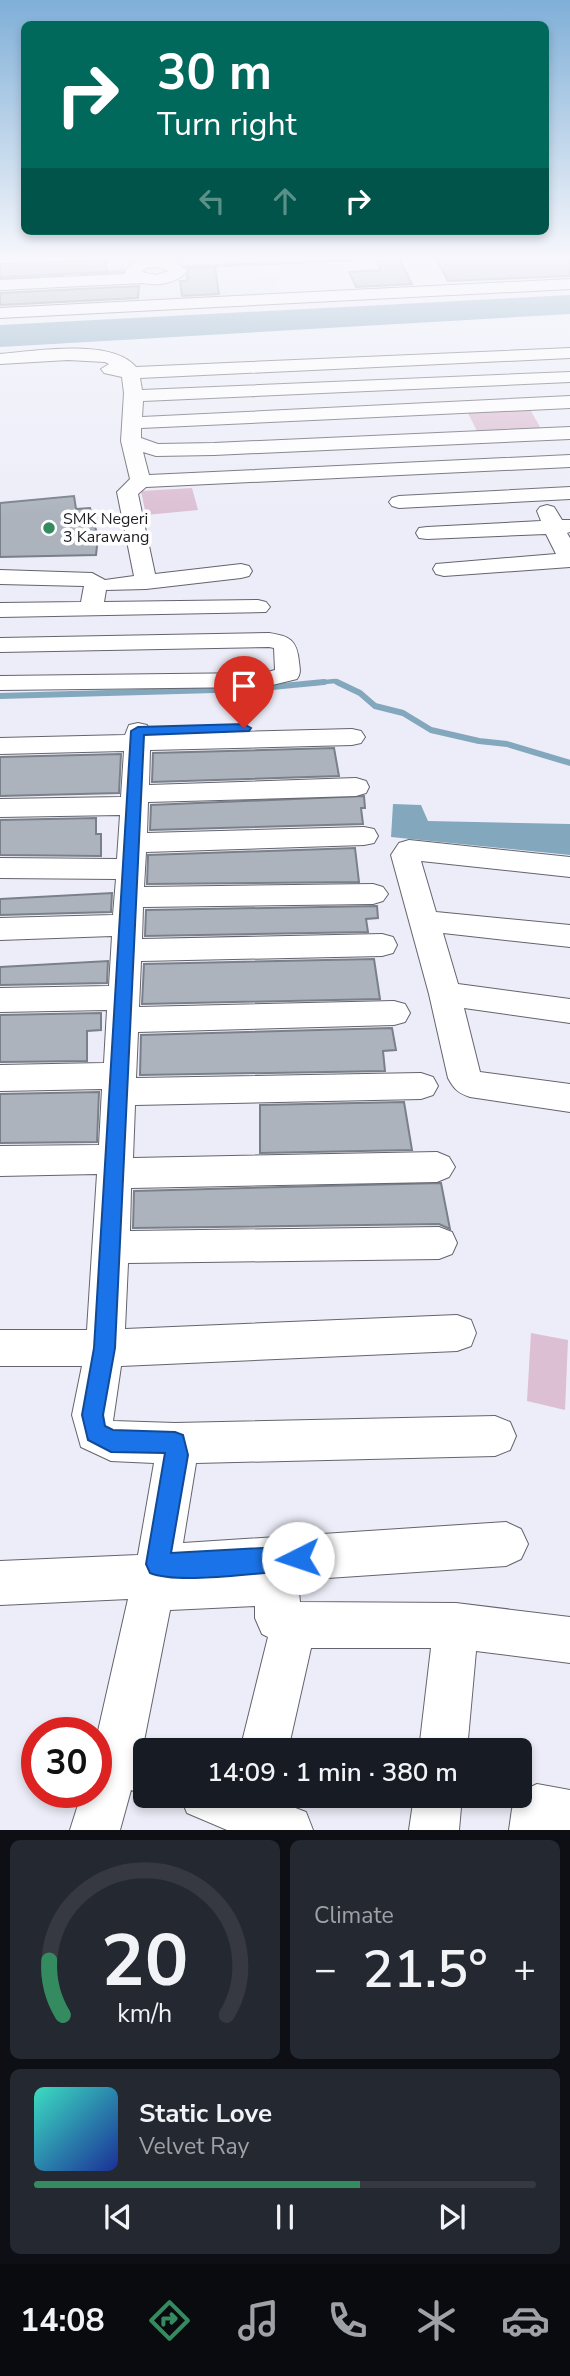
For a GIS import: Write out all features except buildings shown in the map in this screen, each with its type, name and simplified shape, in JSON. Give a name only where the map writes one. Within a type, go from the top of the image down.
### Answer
[{"type":"street","points":[[128,373],[570,353]]},
{"type":"street","points":[[0,359],[90,355],[117,360],[127,368],[133,396],[132,432],[141,481]]},
{"type":"street","points":[[474,357],[488,381]]},
{"type":"street","points":[[287,366],[295,389]]},
{"type":"street","points":[[133,396],[570,377]]},
{"type":"street","points":[[514,379],[544,434]]},
{"type":"street","points":[[451,382],[480,437]]},
{"type":"street","points":[[132,432],[464,407],[570,402]]},
{"type":"street","points":[[132,432],[156,450],[570,433]]},
{"type":"street","points":[[444,569],[570,559],[562,526],[540,495],[509,435]]},
{"type":"street","points":[[146,582],[127,492],[141,481],[570,461]]},
{"type":"street","points":[[399,502],[570,494]]},
{"type":"street","points":[[427,533],[562,526]]},
{"type":"street","points":[[104,600],[146,582],[241,571]]},
{"type":"street","points":[[0,578],[92,580],[96,584],[104,600],[98,682]]},
{"type":"street","points":[[0,610],[104,600],[258,607]]},
{"type":"street","points":[[0,645],[281,642],[286,646],[288,674],[264,680],[0,683]]},
{"type":"street","points":[[0,746],[137,737],[352,731]]},
{"type":"street","points":[[0,735],[137,737]]},
{"type":"street","points":[[137,737],[105,1348],[92,1415],[96,1433],[111,1441],[175,1443],[495,1436]]},
{"type":"street","points":[[0,808],[356,787]]},
{"type":"street","points":[[0,929],[363,836]]},
{"type":"street","points":[[570,867],[409,849],[405,855],[445,993],[465,1078],[470,1084],[570,1098]]},
{"type":"street","points":[[0,868],[129,897],[382,946]]},
{"type":"street","points":[[129,897],[373,894]]},
{"type":"street","points":[[425,921],[570,936]]},
{"type":"street","points":[[445,993],[570,1011]]},
{"type":"street","points":[[0,1000],[123,1009],[394,1013]]},
{"type":"street","points":[[0,1078],[119,1084],[421,1086]]},
{"type":"street","points":[[0,1161],[114,1166],[437,1167]]},
{"type":"street","points":[[110,1247],[439,1243]]},
{"type":"street","points":[[0,1348],[105,1348],[457,1333]]},
{"type":"street","points":[[95,1830],[131,1765],[155,1576],[176,1455],[175,1443]]},
{"type":"street","points":[[155,1576],[195,1565],[506,1544]]},
{"type":"street","points":[[0,1583],[155,1576],[277,1583],[278,1618],[294,1625],[456,1626],[570,1640]]},
{"type":"street","points":[[267,1738],[294,1625]]},
{"type":"street","points":[[444,1738],[456,1626]]},
{"type":"street","points":[[246,1808],[263,1813]]},
{"type":"street","points":[[435,1830],[437,1808]]},
{"type":"street","points":[[534,1830],[537,1810],[570,1815]]},
{"type":"shaded area","points":[[527,404],[544,434],[480,437],[465,407]]},
{"type":"shaded area","points":[[192,488],[198,510],[146,515],[141,491]]},
{"type":"shaded area","points":[[393,804],[421,805],[428,821],[570,824],[570,855],[391,837]]},
{"type":"shaded area","points":[[531,1333],[568,1340],[565,1410],[527,1401]]},
{"type":"waterway","points":[[0,696],[251,689],[324,682]]},
{"type":"waterway","points":[[305,684],[337,682]]},
{"type":"waterway","points":[[337,682],[360,693],[375,706],[403,713],[431,730],[479,741],[507,744],[570,763]]},
{"type":"waterway","points":[[337,682],[341,684]]},
{"type":"place","name":"SMK Negeri 3 Karawang","points":[[49,528]]},
{"type":"route","points":[[244,728],[138,731],[105,1348],[92,1415],[96,1433],[111,1441],[175,1443],[176,1455],[158,1564],[195,1565],[298,1558]]}]
